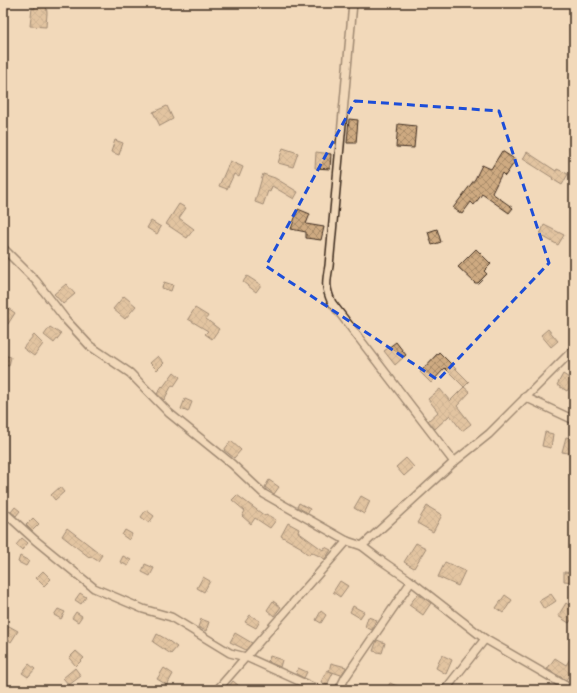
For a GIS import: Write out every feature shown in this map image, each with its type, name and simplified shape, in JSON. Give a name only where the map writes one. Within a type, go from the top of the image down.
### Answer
[{"type":"street","points":[[354,3],[326,292],[332,304],[454,462]]},
{"type":"street","points":[[3,248],[36,281],[66,320],[90,346],[130,374],[169,413],[232,464],[264,494],[347,541],[362,546],[485,639],[573,690]]},
{"type":"street","points":[[362,546],[454,462],[489,434],[574,349]]},
{"type":"street","points":[[525,397],[574,420]]},
{"type":"street","points":[[3,511],[35,540],[94,588],[143,610],[171,617],[230,653],[246,657],[319,690]]},
{"type":"street","points":[[217,690],[347,541]]},
{"type":"street","points":[[339,690],[345,678],[411,582]]},
{"type":"street","points":[[445,690],[485,639]]},
{"type":"highlighted area","points":[[355,101],[499,111],[549,263],[438,380],[266,266]]},
{"type":"building","points":[[34,3],[46,3],[46,27],[30,26],[32,8],[35,9]]},
{"type":"building","points":[[167,106],[173,119],[160,126],[153,112]]},
{"type":"building","points":[[349,119],[358,120],[356,143],[347,143]]},
{"type":"building","points":[[398,124],[416,126],[414,148],[396,147]]},
{"type":"building","points":[[115,140],[123,143],[119,155],[111,152]]},
{"type":"building","points":[[283,148],[298,153],[293,167],[278,163]]},
{"type":"building","points":[[502,151],[516,160],[505,176],[502,173],[492,193],[513,208],[509,213],[482,194],[474,205],[471,202],[462,214],[453,208],[475,179],[482,165],[491,169]]},
{"type":"building","points":[[316,152],[331,154],[330,169],[315,168]]},
{"type":"building","points":[[527,152],[556,171],[557,169],[568,174],[562,185],[523,159]]},
{"type":"building","points":[[230,161],[243,167],[239,177],[234,174],[227,189],[219,186]]},
{"type":"building","points":[[263,174],[275,178],[298,192],[294,199],[272,186],[270,192],[268,191],[263,205],[255,202]]},
{"type":"building","points":[[179,204],[186,208],[179,218],[194,229],[187,238],[166,224]]},
{"type":"building","points":[[298,209],[310,214],[306,224],[324,227],[321,240],[306,238],[306,232],[291,229]]},
{"type":"building","points":[[151,221],[161,227],[157,234],[147,228]]},
{"type":"building","points":[[544,225],[564,235],[558,245],[540,235]]},
{"type":"building","points":[[437,229],[441,242],[432,245],[428,232]]},
{"type":"building","points":[[476,249],[491,264],[484,271],[487,274],[478,283],[475,283],[458,267]]},
{"type":"building","points":[[247,276],[261,285],[256,292],[243,282]]},
{"type":"building","points":[[164,282],[173,285],[171,291],[162,288]]},
{"type":"building","points":[[66,284],[75,294],[63,304],[54,294]]},
{"type":"building","points":[[124,296],[136,306],[125,319],[113,309]]},
{"type":"building","points":[[8,308],[15,313],[8,324],[3,321],[3,316]]},
{"type":"building","points":[[195,308],[208,316],[206,319],[219,329],[212,339],[205,334],[208,331],[188,319]]},
{"type":"building","points":[[50,327],[61,334],[54,343],[44,335]]},
{"type":"building","points":[[548,329],[558,341],[551,347],[541,335]]},
{"type":"building","points":[[34,335],[43,344],[34,356],[23,348]]},
{"type":"building","points":[[396,342],[406,355],[395,365],[384,351]]},
{"type":"building","points":[[439,352],[469,382],[464,387],[445,368],[431,383],[420,372]]},
{"type":"building","points":[[3,355],[11,357],[9,366],[3,365]]},
{"type":"building","points":[[158,356],[164,363],[157,370],[150,363]]},
{"type":"building","points":[[174,372],[180,377],[174,386],[172,385],[164,400],[157,394]]},
{"type":"building","points":[[563,374],[574,381],[567,391],[557,385]]},
{"type":"building","points":[[464,387],[470,392],[457,406],[471,424],[462,431],[450,415],[435,429],[428,421],[438,412],[428,399],[440,389],[450,401]]},
{"type":"building","points":[[185,399],[192,402],[188,412],[181,409]]},
{"type":"building","points":[[545,432],[553,434],[551,448],[542,446]]},
{"type":"building","points":[[566,437],[574,439],[574,454],[562,452]]},
{"type":"building","points":[[231,441],[241,450],[234,458],[224,450]]},
{"type":"building","points":[[406,458],[414,467],[404,476],[396,467]]},
{"type":"building","points":[[269,480],[279,487],[274,494],[265,487]]},
{"type":"building","points":[[60,487],[64,492],[55,500],[51,495]]},
{"type":"building","points":[[237,495],[265,516],[266,514],[276,520],[270,528],[255,518],[251,524],[242,516],[245,511],[232,500]]},
{"type":"building","points":[[361,496],[370,501],[364,514],[354,508]]},
{"type":"building","points":[[299,503],[310,509],[308,513],[297,507]]},
{"type":"building","points":[[427,506],[442,515],[433,532],[417,523]]},
{"type":"building","points":[[15,507],[20,511],[16,516],[11,512]]},
{"type":"building","points":[[146,510],[154,516],[149,523],[141,517]]},
{"type":"building","points":[[33,518],[39,524],[32,531],[26,525]]},
{"type":"building","points":[[288,523],[299,529],[298,532],[323,550],[325,547],[331,550],[325,559],[311,552],[309,555],[301,549],[302,548],[281,536]]},
{"type":"building","points":[[67,528],[102,555],[98,561],[90,556],[89,557],[62,536]]},
{"type":"building","points":[[125,530],[132,534],[129,540],[122,535]]},
{"type":"building","points":[[22,538],[28,543],[22,550],[16,545]]},
{"type":"building","points":[[416,543],[426,548],[414,568],[404,562]]},
{"type":"building","points":[[20,556],[29,561],[26,566],[18,562]]},
{"type":"building","points":[[123,556],[131,560],[128,566],[120,562]]},
{"type":"building","points":[[445,562],[465,571],[458,586],[438,577]]},
{"type":"building","points":[[145,564],[154,568],[150,576],[142,572]]},
{"type":"building","points":[[43,571],[51,579],[44,586],[36,578]]},
{"type":"building","points":[[564,572],[574,573],[574,582],[564,581]]},
{"type":"building","points":[[203,577],[210,581],[204,592],[197,588]]},
{"type":"building","points":[[340,581],[348,586],[340,597],[333,592]]},
{"type":"building","points":[[80,593],[86,597],[81,604],[75,600]]},
{"type":"building","points":[[418,594],[431,603],[423,615],[409,605]]},
{"type":"building","points":[[551,594],[556,601],[544,609],[539,601]]},
{"type":"building","points":[[505,595],[512,600],[503,613],[496,608]]},
{"type":"building","points":[[273,601],[281,607],[274,616],[267,610]]},
{"type":"building","points":[[566,603],[574,609],[574,616],[569,623],[558,616]]},
{"type":"building","points":[[353,606],[364,612],[360,618],[350,612]]},
{"type":"building","points":[[58,609],[65,612],[61,619],[54,615]]},
{"type":"building","points":[[321,611],[326,615],[321,623],[316,620]]},
{"type":"building","points":[[76,612],[82,616],[78,622],[72,618]]},
{"type":"building","points":[[250,615],[260,621],[256,628],[245,622]]},
{"type":"building","points":[[368,617],[377,620],[372,630],[365,627]]},
{"type":"building","points":[[201,619],[209,622],[206,631],[198,627]]},
{"type":"building","points":[[9,626],[18,631],[11,642],[3,636]]},
{"type":"building","points":[[235,633],[252,643],[246,650],[230,642]]},
{"type":"building","points":[[157,634],[177,647],[171,654],[153,642]]},
{"type":"building","points":[[377,640],[385,643],[382,653],[373,651]]},
{"type":"building","points":[[76,651],[84,658],[76,666],[69,658]]},
{"type":"building","points":[[574,653],[574,667],[566,680],[547,669],[555,658],[566,665]]},
{"type":"building","points":[[442,655],[452,660],[446,674],[436,668]]},
{"type":"building","points":[[270,656],[282,660],[280,667],[268,662]]},
{"type":"building","points":[[331,663],[346,668],[341,675],[329,671]]},
{"type":"building","points":[[29,664],[35,669],[28,677],[22,673]]},
{"type":"building","points":[[75,668],[81,676],[69,685],[63,678]]},
{"type":"building","points":[[164,668],[173,674],[167,685],[157,679]]},
{"type":"building","points":[[298,668],[307,672],[304,678],[296,674]]},
{"type":"building","points":[[327,670],[333,673],[327,685],[321,682]]},
{"type":"building","points":[[233,681],[244,690],[226,690]]},
{"type":"building","points":[[390,683],[406,690],[386,690]]}]
